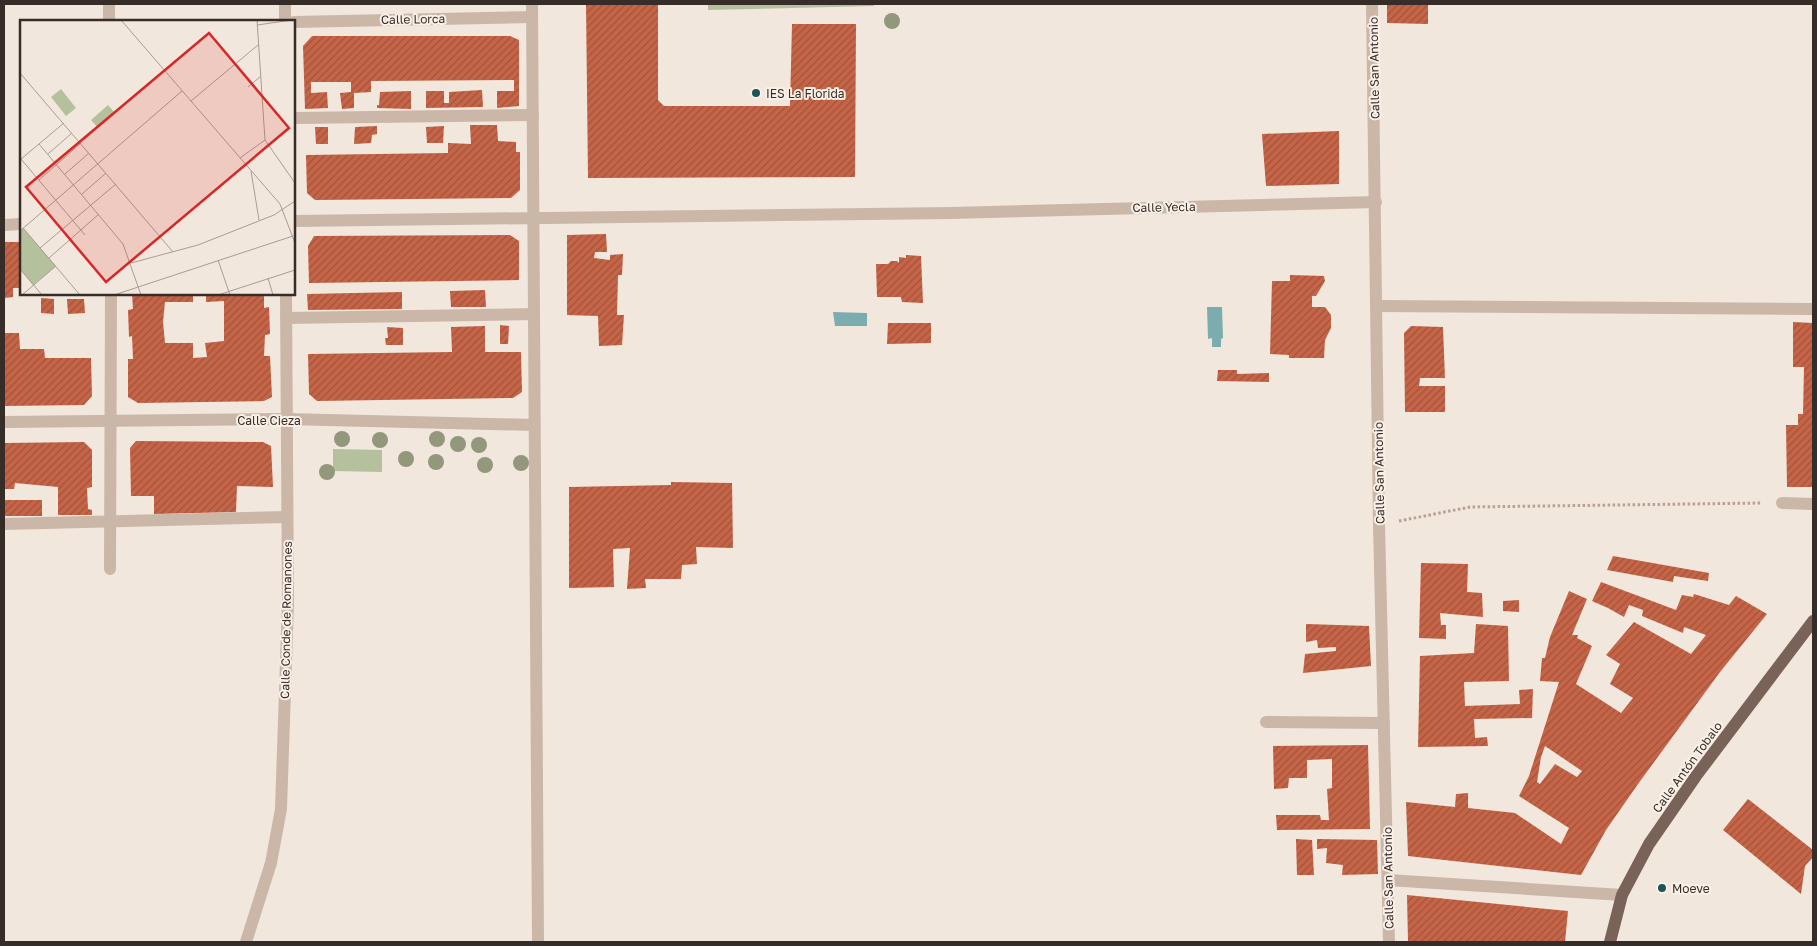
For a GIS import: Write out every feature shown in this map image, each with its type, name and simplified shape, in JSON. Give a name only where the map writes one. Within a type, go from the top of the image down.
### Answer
[{"type":"main road","name":"Calle Antón Tobalo","points":[[1610,942],[1622,895],[1649,844],[1691,784],[1813,622]]},
{"type":"street","points":[[109,4],[109,20]]},
{"type":"street","points":[[285,4],[285,20]]},
{"type":"street","name":"Calle San Antonio","points":[[1372,4],[1379,525],[1389,942]]},
{"type":"street","points":[[532,10],[538,942]]},
{"type":"street","name":"Calle Lorca","points":[[295,22],[532,10]]},
{"type":"street","points":[[295,118],[533,115]]},
{"type":"street","name":"Calle Yecla","points":[[295,221],[952,213],[1376,202]]},
{"type":"street","points":[[4,224],[20,224]]},
{"type":"street","points":[[110,569],[112,295]]},
{"type":"street","name":"Calle Conde de Romanones","points":[[246,942],[270,863],[281,809],[288,602],[286,295]]},
{"type":"street","points":[[1377,306],[1813,309]]},
{"type":"street","points":[[286,318],[534,314]]},
{"type":"street","name":"Calle Cieza","points":[[4,422],[287,419],[534,425]]},
{"type":"street","points":[[1782,503],[1813,504]]},
{"type":"street","points":[[4,524],[287,517]]},
{"type":"street","points":[[1266,722],[1384,723]]},
{"type":"street","points":[[1388,880],[1622,895]]},
{"type":"path","points":[[1379,525],[1470,507],[1782,503]]},
{"type":"green space","points":[[708,4],[874,4],[874,6],[708,10]]},
{"type":"green space","points":[[333,449],[382,450],[382,472],[333,471]]},
{"type":"water","points":[[1207,307],[1222,307],[1223,338],[1221,339],[1221,347],[1212,347],[1212,338],[1208,339]]},
{"type":"water","points":[[833,312],[867,313],[867,326],[835,326]]},
{"type":"building","points":[[586,4],[658,4],[658,100],[664,106],[790,106],[792,24],[856,24],[855,177],[588,178]]},
{"type":"building","points":[[1387,4],[1428,4],[1428,24],[1387,23]]},
{"type":"building","points":[[312,36],[510,36],[519,40],[519,106],[497,108],[497,91],[514,91],[514,80],[371,81],[371,92],[354,93],[354,108],[342,109],[340,93],[351,92],[351,82],[311,82],[311,93],[327,92],[328,108],[305,109],[303,46]]},
{"type":"building","points":[[482,90],[483,107],[426,108],[426,91],[444,91],[444,103],[449,103],[449,92]]},
{"type":"building","points":[[411,91],[411,109],[377,108],[380,92]]},
{"type":"building","points":[[470,125],[497,125],[498,141],[516,142],[516,152],[520,152],[520,190],[511,198],[315,200],[307,193],[306,155],[448,153],[448,143],[471,144]]},
{"type":"building","points":[[377,126],[377,134],[372,135],[371,143],[354,144],[355,127]]},
{"type":"building","points":[[444,126],[443,143],[427,143],[426,127]]},
{"type":"building","points":[[315,127],[328,127],[328,144],[316,144]]},
{"type":"building","points":[[1339,131],[1339,184],[1266,186],[1262,134]]},
{"type":"building","points":[[606,234],[607,252],[595,252],[594,258],[610,260],[610,255],[623,254],[622,275],[618,275],[617,315],[624,315],[622,345],[599,346],[598,316],[567,315],[567,235]]},
{"type":"building","points":[[510,235],[519,241],[519,280],[309,283],[308,246],[314,236]]},
{"type":"building","points":[[4,242],[20,242],[20,288],[13,288],[13,297],[4,298]]},
{"type":"building","points":[[906,255],[921,256],[923,303],[902,302],[901,297],[877,297],[876,264],[888,264],[891,261],[899,263],[899,257],[906,258]]},
{"type":"building","points":[[1290,275],[1324,276],[1325,281],[1316,296],[1312,296],[1312,307],[1325,307],[1331,315],[1331,328],[1325,340],[1324,358],[1289,358],[1289,355],[1270,354],[1272,281],[1290,281]]},
{"type":"building","points":[[485,290],[486,307],[451,307],[450,291]]},
{"type":"building","points":[[402,292],[402,309],[308,310],[307,294]]},
{"type":"building","points":[[132,295],[193,295],[193,302],[165,302],[163,322],[165,343],[193,343],[193,358],[207,357],[205,343],[224,341],[224,301],[206,302],[206,295],[264,295],[264,308],[269,307],[270,334],[265,335],[264,356],[270,356],[272,397],[264,401],[138,403],[128,397],[128,359],[133,359],[132,336],[129,337],[128,310],[133,309]]},
{"type":"building","points":[[41,298],[54,299],[54,314],[41,313]]},
{"type":"building","points":[[67,299],[84,299],[85,313],[68,314]]},
{"type":"building","points":[[1793,322],[1813,323],[1813,487],[1787,487],[1786,425],[1798,425],[1798,414],[1803,414],[1804,367],[1793,367]]},
{"type":"building","points":[[888,323],[931,323],[931,343],[887,344]]},
{"type":"building","points":[[500,325],[509,326],[508,344],[500,344]]},
{"type":"building","points":[[485,326],[485,352],[521,352],[522,392],[513,398],[317,401],[309,394],[308,354],[452,352],[451,327]]},
{"type":"building","points":[[1411,326],[1443,327],[1445,378],[1420,378],[1419,386],[1445,386],[1445,412],[1405,412],[1404,333]]},
{"type":"building","points":[[387,327],[403,328],[403,345],[386,345],[385,338],[388,338]]},
{"type":"building","points":[[4,333],[19,333],[20,349],[44,349],[45,358],[91,358],[92,396],[84,405],[4,406]]},
{"type":"building","points":[[1218,370],[1237,370],[1237,374],[1269,373],[1269,382],[1217,381]]},
{"type":"building","points":[[136,441],[263,442],[271,446],[273,487],[237,486],[236,512],[154,514],[154,496],[131,496],[130,448]]},
{"type":"building","points":[[84,442],[92,450],[92,487],[87,488],[88,509],[92,510],[92,515],[58,515],[58,487],[15,483],[14,489],[4,489],[4,443]]},
{"type":"building","points":[[671,482],[732,483],[733,548],[696,547],[697,564],[682,565],[681,579],[645,579],[646,588],[627,589],[630,548],[613,549],[614,587],[569,588],[569,487],[671,485]]},
{"type":"building","points":[[4,500],[42,500],[42,516],[4,516]]},
{"type":"building","points":[[1613,556],[1709,573],[1708,581],[1674,576],[1673,582],[1607,570]]},
{"type":"building","points":[[1421,563],[1468,564],[1467,592],[1482,593],[1483,617],[1440,613],[1441,625],[1446,625],[1446,639],[1419,638]]},
{"type":"building","points":[[1601,582],[1676,610],[1682,595],[1693,597],[1694,594],[1729,605],[1736,596],[1767,614],[1720,672],[1638,784],[1606,830],[1581,875],[1408,856],[1406,802],[1455,807],[1456,794],[1468,793],[1468,808],[1515,813],[1561,844],[1569,828],[1519,796],[1529,776],[1559,682],[1540,681],[1542,658],[1545,658],[1550,637],[1569,591],[1587,599],[1572,635],[1578,635],[1577,638],[1592,646],[1576,684],[1621,713],[1633,698],[1610,684],[1620,664],[1606,655],[1634,622],[1691,654],[1706,635],[1684,627],[1683,633],[1642,616],[1643,610],[1629,605],[1624,617],[1592,601]],"holes":[[[1545,746],[1582,771],[1577,777],[1555,764],[1540,784],[1537,782],[1541,757]]]},
{"type":"building","points":[[1519,600],[1519,612],[1503,611],[1503,601]]},
{"type":"building","points":[[1306,624],[1369,626],[1371,666],[1303,673],[1305,654],[1336,651],[1336,647],[1318,648],[1317,640],[1306,642]]},
{"type":"building","points":[[1476,624],[1508,626],[1509,681],[1464,682],[1465,706],[1520,704],[1519,690],[1533,689],[1532,718],[1474,719],[1475,738],[1487,737],[1488,746],[1418,747],[1420,656],[1474,653]]},
{"type":"building","points":[[1368,745],[1370,829],[1277,830],[1276,815],[1320,815],[1321,820],[1329,820],[1327,789],[1332,788],[1332,759],[1307,760],[1307,778],[1289,778],[1288,788],[1274,789],[1273,746]]},
{"type":"building","points":[[1748,799],[1813,850],[1813,857],[1805,866],[1801,894],[1723,830]]},
{"type":"building","points":[[1296,839],[1312,840],[1314,875],[1297,875]]},
{"type":"building","points":[[1317,839],[1377,840],[1378,874],[1342,875],[1343,865],[1326,863],[1327,848],[1317,849]]},
{"type":"building","points":[[1407,895],[1568,911],[1565,942],[1408,942]]},
{"type":"place","name":"IES La Florida","points":[[756,93]]},
{"type":"place","name":"Moeve","points":[[1662,888]]}]
